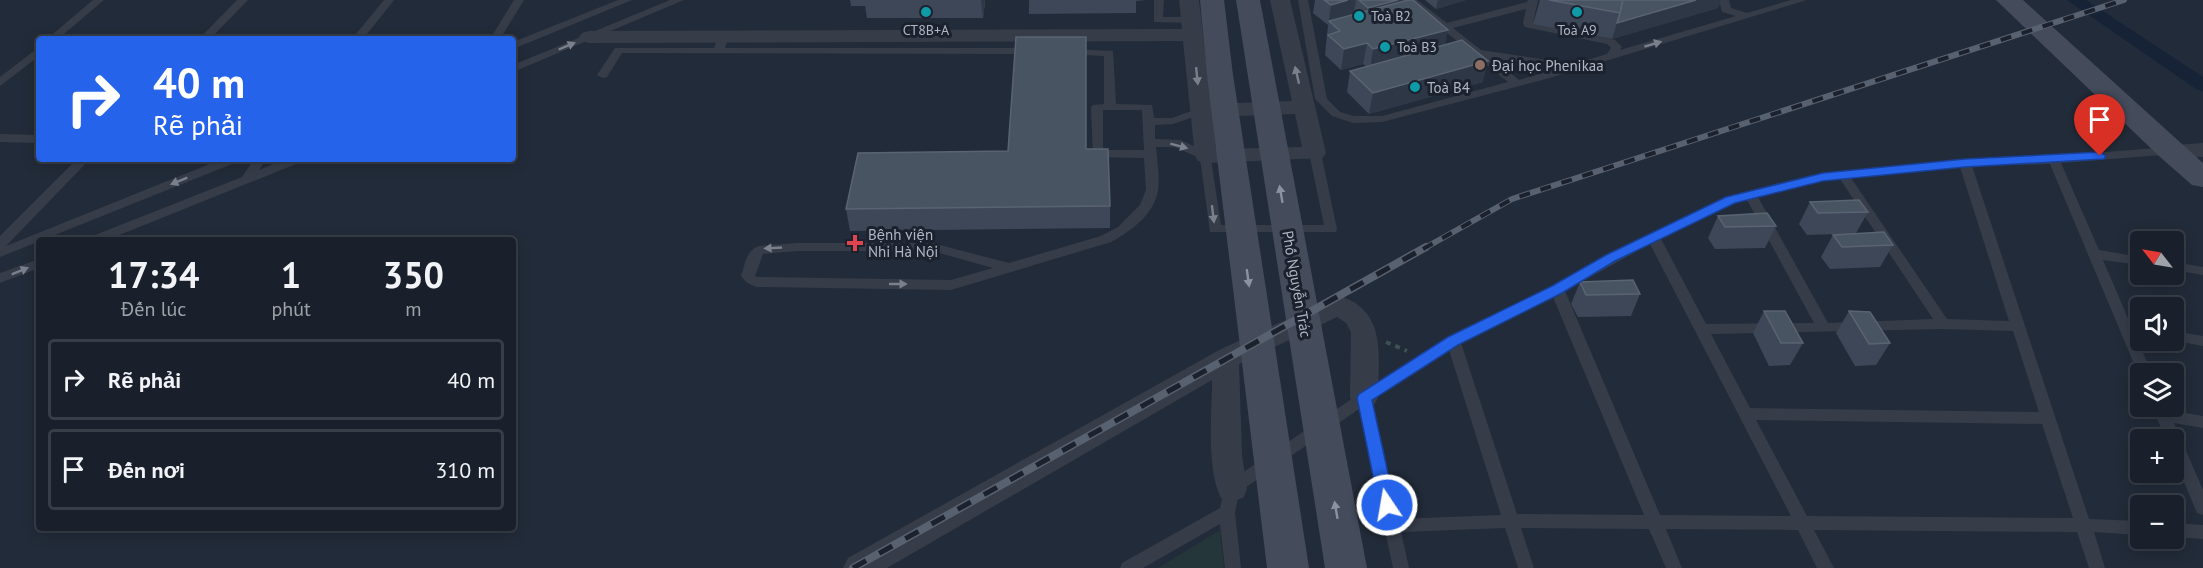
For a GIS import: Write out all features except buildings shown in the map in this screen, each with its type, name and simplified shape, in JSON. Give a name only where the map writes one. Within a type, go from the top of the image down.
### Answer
[{"type":"main road","points":[[1212,0],[1220,75],[1288,568]]},
{"type":"main road","name":"Phố Nguyễn Trác","points":[[1248,0],[1346,568]]},
{"type":"main road","points":[[2008,0],[2169,151],[2203,178]]},
{"type":"street","points":[[589,37],[721,44],[1191,19],[1206,156],[1315,153],[1280,0]]},
{"type":"street","points":[[1200,111],[1305,107]]},
{"type":"street","points":[[2169,151],[2203,150]]},
{"type":"street","points":[[859,568],[1225,360],[1339,305],[1357,317],[1364,332],[1364,398]]},
{"type":"street","points":[[1225,360],[1230,500]]},
{"type":"lane","points":[[56,36],[99,0]]},
{"type":"lane","points":[[207,36],[243,0]]},
{"type":"lane","points":[[359,36],[389,0]]},
{"type":"lane","points":[[497,36],[519,0]]},
{"type":"lane","points":[[516,45],[627,0]]},
{"type":"lane","points":[[516,68],[679,0]]},
{"type":"lane","points":[[1159,0],[1158,20],[1191,19]]},
{"type":"lane","points":[[1303,0],[1321,99],[1330,109],[1344,117],[1364,121],[1382,119],[1575,67],[1802,0]]},
{"type":"lane","points":[[1411,0],[1516,83]]},
{"type":"lane","points":[[1724,0],[1726,10],[1746,16]]},
{"type":"lane","points":[[1444,27],[1533,2],[1529,25],[1611,42],[1617,47],[1611,57]]},
{"type":"lane","points":[[603,75],[619,50],[721,44],[1040,51]]},
{"type":"lane","points":[[1063,52],[1109,53],[1110,107]]},
{"type":"lane","points":[[0,83],[36,53]]},
{"type":"lane","points":[[1476,53],[1575,67]]},
{"type":"lane","points":[[1010,268],[932,247],[786,247],[759,250],[755,254],[748,276],[757,282],[951,285],[1010,268],[1106,239],[1123,230],[1146,206],[1152,190],[1150,148],[1149,122],[1148,107],[1097,107],[1097,154],[1150,148],[1176,143],[1206,156],[1215,229],[1331,229],[1315,153]]},
{"type":"lane","points":[[1149,122],[1173,121],[1200,111]]},
{"type":"lane","points":[[0,138],[36,139]]},
{"type":"lane","points":[[1128,568],[1230,500],[1364,398],[1423,359],[1453,341],[1557,290],[1611,258],[1730,200],[1823,177],[1965,163],[2054,160],[2169,151]]},
{"type":"lane","points":[[2054,160],[2140,363]]},
{"type":"lane","points":[[0,244],[81,162]]},
{"type":"lane","points":[[40,237],[226,162]]},
{"type":"lane","points":[[247,178],[258,162]]},
{"type":"lane","points":[[102,237],[289,162]]},
{"type":"lane","points":[[1965,163],[2097,568]]},
{"type":"lane","points":[[1843,175],[1943,324]]},
{"type":"lane","points":[[1750,195],[1824,328]]},
{"type":"lane","points":[[1653,237],[1826,568]]},
{"type":"lane","points":[[0,253],[36,238]]},
{"type":"lane","points":[[2094,254],[2130,259]]},
{"type":"lane","points":[[0,279],[36,264]]},
{"type":"lane","points":[[2184,268],[2203,271]]},
{"type":"lane","points":[[1557,290],[1674,568]]},
{"type":"lane","points":[[1701,329],[1943,324],[2018,327]]},
{"type":"lane","points":[[2125,327],[2130,328]]},
{"type":"lane","points":[[2184,338],[2203,341]]},
{"type":"lane","points":[[1453,341],[1526,568]]},
{"type":"lane","points":[[1364,398],[1401,568]]},
{"type":"lane","points":[[1745,414],[2048,418]]},
{"type":"lane","points":[[2164,417],[2203,508]]},
{"type":"lane","points":[[2184,417],[2203,422]]},
{"type":"lane","points":[[1230,500],[1233,568]]},
{"type":"lane","points":[[1392,526],[1512,521],[2083,525],[2130,527]]},
{"type":"lane","points":[[2184,530],[2203,531]]},
{"type":"path","points":[[1364,332],[1423,359]]},
{"type":"shaded area","points":[[1220,530],[1224,568],[1158,568]]},
{"type":"waterway","points":[[2075,0],[2203,85]]},
{"type":"railway","points":[[1423,249],[1512,199],[2124,0]]},
{"type":"railway","points":[[853,568],[1426,247]]},
{"type":"place","name":"CT8B+A","points":[[926,12]]},
{"type":"place","name":"Toà A9","points":[[1577,12]]},
{"type":"place","name":"Toà B2","points":[[1359,16]]},
{"type":"place","name":"Toà B3","points":[[1385,47]]},
{"type":"place","name":"Đại học Phenikaa","points":[[1480,65]]},
{"type":"place","name":"Toà B4","points":[[1415,87]]},
{"type":"place","name":"Bệnh viện Nhi Hà Nội","points":[[855,243]]},
{"type":"route","points":[[1387,505],[1364,398],[1453,341],[1557,290],[1611,258],[1730,200],[1823,177],[1965,163],[2100,156]]}]
